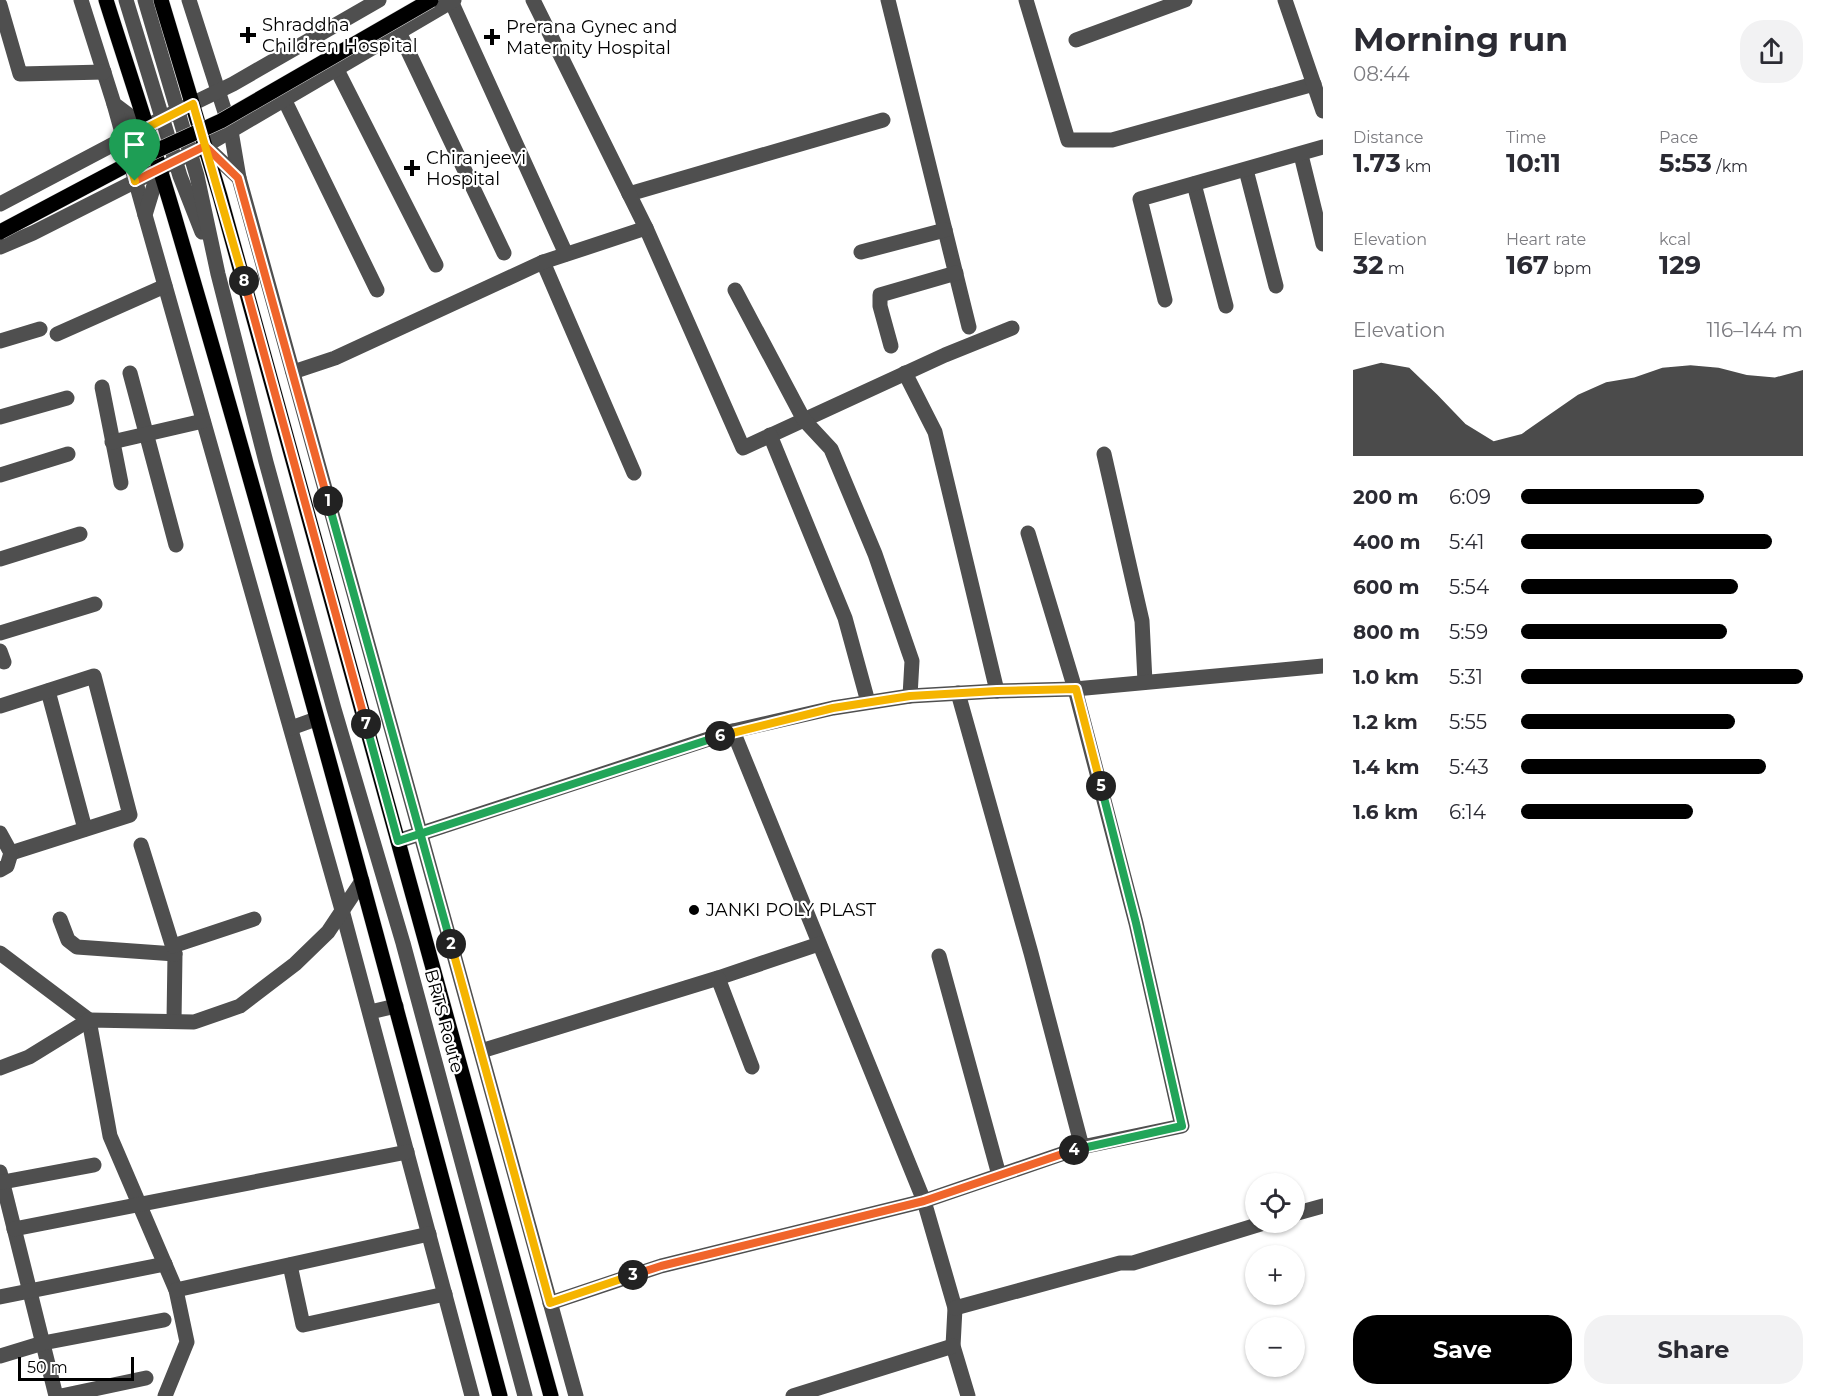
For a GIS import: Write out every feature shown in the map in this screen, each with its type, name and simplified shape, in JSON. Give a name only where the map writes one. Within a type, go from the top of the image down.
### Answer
[{"type":"main road","points":[[106,0],[178,227],[362,881],[500,1396]]},
{"type":"main road","points":[[161,0],[205,146],[551,1396]]},
{"type":"main road","points":[[0,222],[130,153],[216,112],[412,0]]},
{"type":"main road","points":[[0,232],[134,161],[221,121],[431,0]]},
{"type":"street","points":[[81,0],[114,104],[342,910],[472,1396]]},
{"type":"street","name":"BRTS Route","points":[[126,0],[163,118],[202,198],[218,274],[272,484],[334,709],[403,943],[525,1396]]},
{"type":"street","name":"BRTS Route","points":[[146,0],[177,111],[183,157]]},
{"type":"street","points":[[189,0],[231,131],[238,178],[576,1396]]},
{"type":"street","points":[[0,204],[163,118],[218,92],[379,0]]},
{"type":"street","points":[[533,0],[646,228],[743,448],[905,373],[1012,328]]},
{"type":"street","points":[[888,0],[969,327]]},
{"type":"street","points":[[1026,0],[1068,140],[1112,140],[1314,84]]},
{"type":"street","points":[[1076,40],[1185,0]]},
{"type":"street","points":[[1285,0],[1323,111]]},
{"type":"street","points":[[0,247],[33,233],[205,146],[453,1],[566,254]]},
{"type":"street","points":[[0,4],[20,74],[104,72]]},
{"type":"street","points":[[399,32],[504,253]]},
{"type":"street","points":[[336,68],[436,265]]},
{"type":"street","points":[[284,99],[377,290]]},
{"type":"street","points":[[114,104],[146,128]]},
{"type":"street","points":[[629,194],[883,120]]},
{"type":"street","points":[[205,146],[238,178]]},
{"type":"street","points":[[1165,300],[1140,199],[1323,147]]},
{"type":"street","points":[[1301,155],[1323,244]]},
{"type":"street","points":[[145,215],[159,169]]},
{"type":"street","points":[[1246,170],[1276,286]]},
{"type":"street","points":[[1194,184],[1226,306]]},
{"type":"street","points":[[293,372],[335,358],[543,262],[646,228]]},
{"type":"street","points":[[861,252],[945,230]]},
{"type":"street","points":[[543,262],[634,473]]},
{"type":"street","points":[[891,346],[880,306],[880,295],[956,273]]},
{"type":"street","points":[[57,334],[165,286]]},
{"type":"street","points":[[735,290],[804,420],[831,449],[874,554],[912,661],[910,696]]},
{"type":"street","points":[[0,341],[40,329]]},
{"type":"street","points":[[130,373],[176,545]]},
{"type":"street","points":[[905,373],[935,432],[997,691]]},
{"type":"street","points":[[102,387],[121,483]]},
{"type":"street","points":[[0,417],[67,398]]},
{"type":"street","points":[[112,442],[203,421]]},
{"type":"street","points":[[770,435],[845,618],[868,702]]},
{"type":"street","points":[[0,475],[68,454]]},
{"type":"street","points":[[1104,454],[1142,621],[1145,682]]},
{"type":"street","points":[[550,1303],[661,1266],[924,1201],[1082,1147],[1182,1126],[1136,923],[1076,689],[1028,533]]},
{"type":"street","points":[[0,559],[80,534]]},
{"type":"street","points":[[0,633],[95,603]]},
{"type":"street","points":[[398,841],[733,731],[833,708],[910,696],[1076,689],[1323,666]]},
{"type":"street","points":[[0,706],[94,676],[130,815],[11,853]]},
{"type":"street","points":[[48,691],[85,829]]},
{"type":"street","points":[[958,693],[1031,953],[1082,1147]]},
{"type":"street","points":[[291,728],[316,718]]},
{"type":"street","points":[[733,731],[924,1201],[955,1308],[953,1346],[968,1396]]},
{"type":"street","points":[[0,833],[11,853],[7,866],[0,870]]},
{"type":"street","points":[[141,845],[174,950],[174,1022]]},
{"type":"street","points":[[0,1068],[30,1057],[88,1020],[194,1022],[240,1006],[296,964],[328,932],[362,881]]},
{"type":"street","points":[[60,919],[68,940],[77,948],[174,950],[254,919]]},
{"type":"street","points":[[481,1051],[718,978],[819,944]]},
{"type":"street","points":[[0,953],[88,1020],[110,1136],[176,1290],[187,1342],[165,1396]]},
{"type":"street","points":[[939,956],[999,1174]]},
{"type":"street","points":[[718,978],[752,1067]]},
{"type":"street","points":[[370,1012],[396,1006]]},
{"type":"street","points":[[14,1229],[407,1152]]},
{"type":"street","points":[[56,1396],[1,1177],[94,1165]]},
{"type":"street","points":[[1305,1211],[1323,1206]]},
{"type":"street","points":[[955,1308],[1120,1263],[1133,1263],[1245,1229]]},
{"type":"street","points":[[176,1290],[429,1234]]},
{"type":"street","points":[[0,1297],[165,1264]]},
{"type":"street","points":[[290,1265],[303,1324],[446,1293]]},
{"type":"street","points":[[0,1356],[43,1343],[164,1320]]},
{"type":"street","points":[[793,1396],[953,1346]]},
{"type":"street","points":[[61,1396],[146,1378]]},
{"type":"place","name":"Shraddha Children Hospital","points":[[248,35]]},
{"type":"place","name":"Prerana Gynec and Maternity Hospital","points":[[492,37]]},
{"type":"place","name":"Chiranjeevi Hospital","points":[[412,168]]},
{"type":"place","name":"JANKI POLY PLAST","points":[[694,910]]},
{"type":"route","points":[[135,181],[123,140],[193,104],[205,146],[220,196],[398,841],[420,833],[541,795],[733,731],[833,708],[910,696],[1076,689],[1136,923],[1182,1126],[1082,1147],[924,1201],[661,1266],[550,1303],[447,929],[420,833],[371,662],[238,178],[205,146],[135,181]]}]
